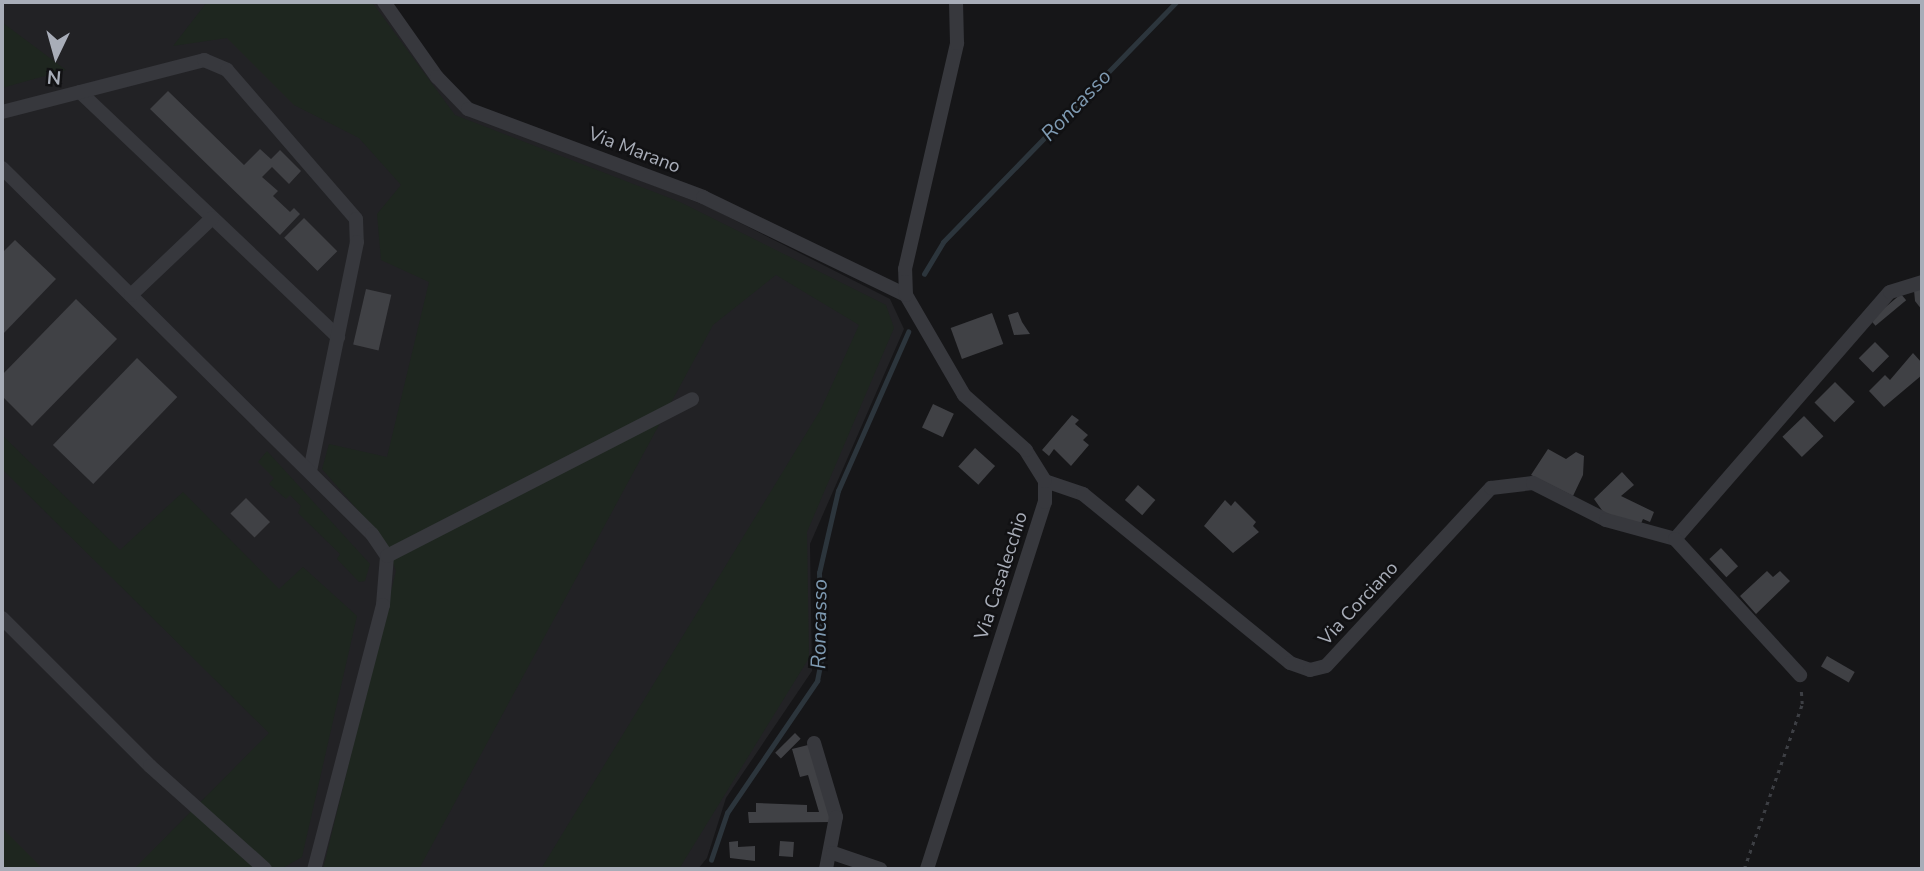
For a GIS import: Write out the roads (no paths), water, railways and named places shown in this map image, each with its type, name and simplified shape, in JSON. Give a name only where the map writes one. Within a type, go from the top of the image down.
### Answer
[{"type":"street","name":"Via Marano","points":[[384,2],[437,77],[468,109],[703,197],[906,295]]},
{"type":"street","points":[[956,2],[957,43],[905,270],[906,295],[964,394],[1026,450],[1045,481]]},
{"type":"street","points":[[2,112],[204,60],[227,70],[356,219],[357,242],[310,471]]},
{"type":"street","points":[[80,92],[338,337]]},
{"type":"street","points":[[2,168],[310,471],[372,534],[387,556],[383,605],[314,869]]},
{"type":"street","points":[[131,295],[212,218]]},
{"type":"street","points":[[1800,675],[1675,539],[1688,529],[1890,292],[1922,282]]},
{"type":"street","points":[[387,556],[692,399]]},
{"type":"street","name":"Via Corciano","points":[[1045,481],[1083,494],[1290,663],[1310,670],[1326,666],[1367,626],[1491,488],[1533,483],[1605,520],[1675,539]]},
{"type":"street","name":"Via Casalecchio","points":[[927,869],[1034,545],[1045,502],[1045,481]]},
{"type":"street","points":[[2,618],[150,766],[265,869]]},
{"type":"street","points":[[814,743],[833,800],[833,853],[826,869]]},
{"type":"street","points":[[833,853],[880,869]]},
{"type":"waterway","name":"Roncasso","points":[[924,274],[943,242],[1176,2]]},
{"type":"waterway","name":"Roncasso","points":[[711,860],[727,813],[817,681],[821,660],[819,573],[838,491],[908,332]]}]
